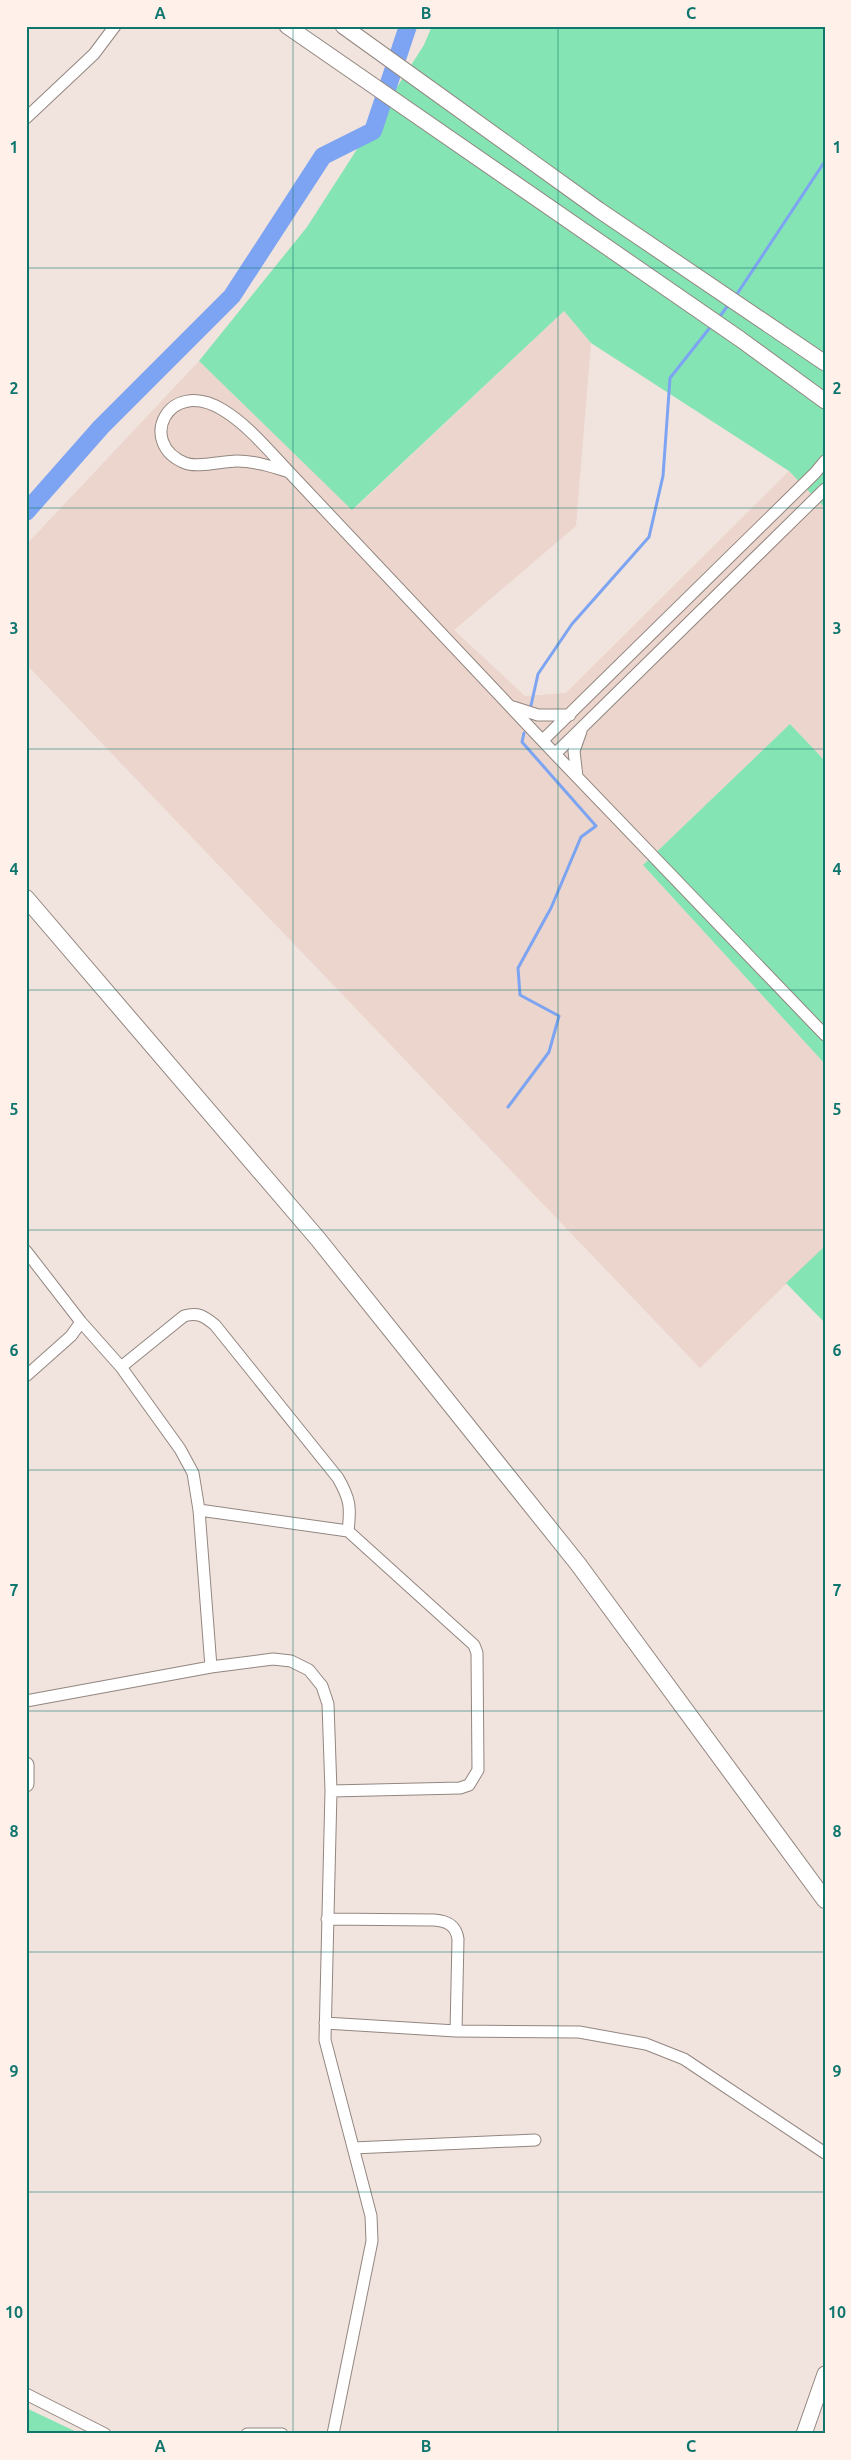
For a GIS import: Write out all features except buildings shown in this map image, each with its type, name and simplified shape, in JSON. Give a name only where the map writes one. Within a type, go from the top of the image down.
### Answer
[{"type":"main road","points":[[26,898],[318,1239],[572,1557],[825,1900]]},
{"type":"street","points":[[287,26],[740,339],[825,402]]},
{"type":"street","points":[[343,26],[599,210],[825,363]]},
{"type":"street","points":[[26,118],[94,54],[114,28]]},
{"type":"street","points":[[289,472],[239,461],[187,465],[173,458],[165,448],[161,437],[161,426],[176,403],[193,399],[223,409],[254,435],[512,707],[555,754],[825,1034]]},
{"type":"street","points":[[543,740],[816,473],[825,460]]},
{"type":"street","points":[[555,754],[825,489]]},
{"type":"street","points":[[512,707],[538,715],[570,715]]},
{"type":"street","points":[[577,777],[574,751],[582,727]]},
{"type":"street","points":[[26,1252],[81,1322],[121,1367],[180,1449],[193,1473],[199,1510],[211,1668]]},
{"type":"street","points":[[121,1367],[184,1316],[195,1313],[205,1317],[215,1326],[338,1478],[348,1494],[351,1509],[348,1531]]},
{"type":"street","points":[[26,1376],[71,1336],[81,1322]]},
{"type":"street","points":[[199,1510],[348,1531],[474,1645],[477,1653],[478,1770],[469,1785],[460,1788],[331,1791]]},
{"type":"street","points":[[26,1701],[211,1668],[273,1659],[291,1661],[308,1670],[322,1686],[328,1704],[331,1791],[325,2040],[371,2216],[372,2241],[333,2434]]},
{"type":"street","points":[[26,1765],[26,1784]]},
{"type":"street","points":[[327,1919],[434,1920],[445,1921],[452,1926],[457,1932],[458,1939],[456,2031]]},
{"type":"street","points":[[325,2023],[456,2031],[579,2032],[612,2037],[663,2049],[684,2059],[825,2153]]},
{"type":"street","points":[[353,2148],[535,2140]]},
{"type":"street","points":[[804,2434],[825,2374]]},
{"type":"street","points":[[26,2394],[105,2434]]},
{"type":"street","points":[[247,2434],[282,2434]]},
{"type":"shaded area","points":[[564,311],[591,343],[576,526],[454,630],[525,696],[566,693],[789,471],[825,508],[825,761],[790,724],[643,865],[825,1064],[825,1246],[700,1368],[26,664],[26,545],[199,361],[353,510]]},
{"type":"green space","points":[[432,26],[825,26],[825,508],[789,471],[591,343],[564,311],[352,510],[199,361],[307,227],[424,45]]},
{"type":"green space","points":[[790,724],[825,761],[825,1064],[643,865]]},
{"type":"green space","points":[[825,1246],[825,1323],[786,1283]]},
{"type":"green space","points":[[26,2408],[81,2434],[26,2434]]},
{"type":"waterway","points":[[26,512],[101,427],[232,296],[323,156],[373,131],[408,26]]},
{"type":"waterway","points":[[735,297],[825,161]]},
{"type":"waterway","points":[[718,319],[729,304]]},
{"type":"waterway","points":[[530,710],[538,674],[572,624],[649,537],[663,476],[670,378],[712,325]]},
{"type":"waterway","points":[[508,1107],[549,1052],[559,1016],[520,995],[518,968],[551,908],[581,837],[596,826],[522,742],[524,733]]}]
